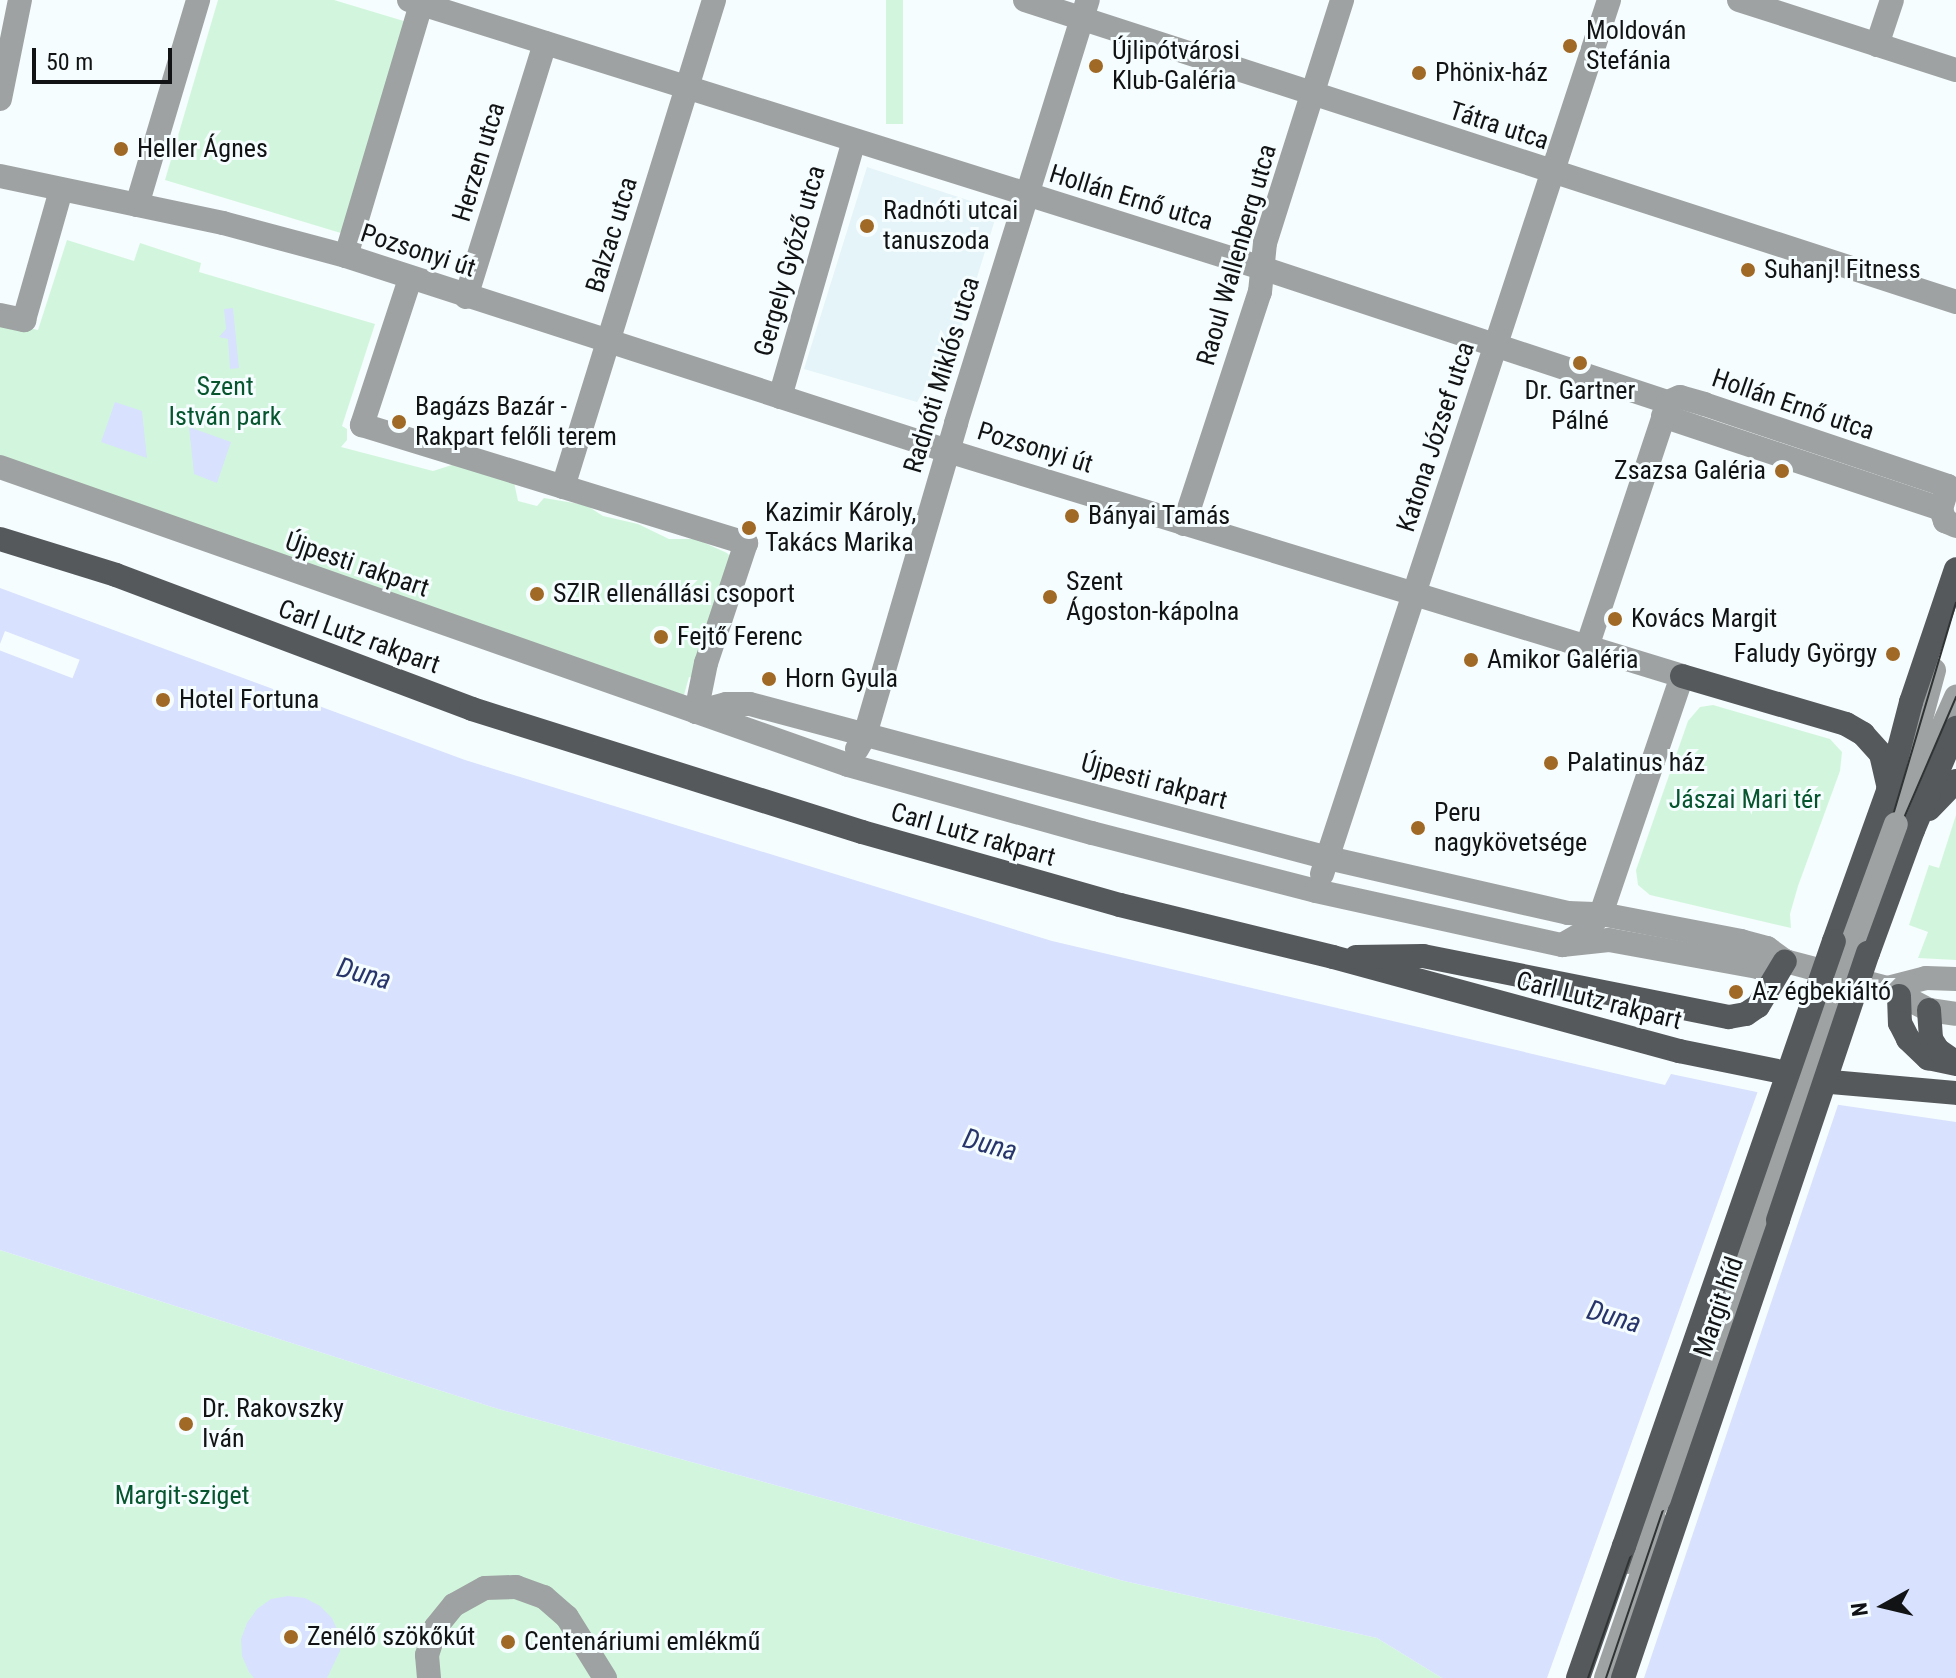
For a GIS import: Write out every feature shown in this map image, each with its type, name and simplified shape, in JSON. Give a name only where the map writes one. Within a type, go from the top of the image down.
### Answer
[{"type":"main road","name":"Carl Lutz rakpart","points":[[0,539],[116,575],[472,709],[698,783],[1120,905],[1333,957],[1679,1051],[1831,1082],[1956,1093]]},
{"type":"main road","points":[[1905,827],[1934,802],[1917,769],[1911,702],[1956,569]]},
{"type":"main road","points":[[1682,676],[1846,724],[1917,769]]},
{"type":"main road","points":[[1917,769],[1956,728]]},
{"type":"main road","name":"Margit híd","points":[[1578,1678],[1888,791],[1917,769]]},
{"type":"main road","name":"Margit híd","points":[[1623,1678],[1868,953],[1905,827]]},
{"type":"main road","points":[[1333,957],[1423,956],[1729,1017],[1746,1014],[1758,1006],[1785,961]]},
{"type":"main road","points":[[1893,992],[1900,1023],[1908,1039],[1928,1058],[1956,1063]]},
{"type":"main road","points":[[1929,1010],[1931,1039],[1938,1050],[1956,1063]]},
{"type":"street","points":[[0,99],[20,0]]},
{"type":"street","points":[[137,205],[198,0]]},
{"type":"street","name":"Balzac utca","points":[[563,487],[714,0]]},
{"type":"street","name":"Tátra utca","points":[[1025,0],[1085,9],[1312,94],[1956,302]]},
{"type":"street","name":"Raoul Wallenberg utca","points":[[1184,524],[1260,292],[1265,243],[1342,0]]},
{"type":"street","name":"Katona József utca","points":[[1316,891],[1609,0]]},
{"type":"street","points":[[1739,0],[1956,70]]},
{"type":"street","points":[[1877,45],[1892,0]]},
{"type":"street","points":[[346,256],[415,2]]},
{"type":"street","name":"Hollán Ernő utca","points":[[415,2],[1262,268],[1496,345],[1666,409],[1680,397],[1948,486],[1948,518]]},
{"type":"street","name":"Radnóti Miklós utca","points":[[848,765],[865,735],[948,451],[1085,9]]},
{"type":"street","name":"Herzen utca","points":[[466,297],[545,43]]},
{"type":"street","name":"Gergely Győző utca","points":[[780,397],[823,279],[854,141]]},
{"type":"street","name":"Pozsonyi út","points":[[0,176],[137,205],[346,256],[948,451],[1682,676]]},
{"type":"street","points":[[0,315],[24,320],[61,190]]},
{"type":"street","points":[[410,279],[362,425],[746,543],[706,663],[696,712]]},
{"type":"street","points":[[1587,647],[1666,409]]},
{"type":"street","name":"Újpesti rakpart","points":[[0,467],[848,765],[1316,891],[1562,945]]},
{"type":"street","points":[[1917,769],[1926,695],[1956,603]]},
{"type":"street","points":[[1562,945],[1583,933],[1601,914],[1682,676]]},
{"type":"street","points":[[1917,769],[1956,697]]},
{"type":"street","name":"Újpesti rakpart","points":[[696,712],[738,702],[1328,858],[1568,913],[1601,914]]},
{"type":"street","name":"Margit híd","points":[[1588,1678],[1633,1549],[1659,1499],[1815,1045],[1905,827],[1917,769]]},
{"type":"street","points":[[1601,914],[1767,948],[1785,961],[1893,992],[1929,1010],[1956,1014]]},
{"type":"street","points":[[1562,945],[1609,940],[1758,967],[1785,961]]},
{"type":"street","name":"Margit híd","points":[[1815,1045],[1834,941]]},
{"type":"street","name":"Margit híd","points":[[1815,1045],[1868,953]]},
{"type":"street","points":[[1893,992],[1926,978],[1956,979]]},
{"type":"street","name":"Margit híd","points":[[1624,1546],[1659,1499]]},
{"type":"street","name":"Margit híd","points":[[1606,1678],[1649,1554],[1659,1499]]},
{"type":"street","points":[[429,1678],[427,1655],[436,1627],[454,1605],[485,1588],[516,1587],[544,1597],[567,1617],[605,1678]]},
{"type":"shaded area","points":[[867,167],[998,210],[955,348],[944,345],[932,384],[928,383],[917,402],[804,369]]},
{"type":"green space","points":[[218,0],[334,0],[407,22],[344,234],[165,180]]},
{"type":"green space","points":[[886,0],[903,0],[903,124],[886,124]]},
{"type":"green space","name":"Szent István park","points":[[67,240],[134,261],[140,243],[201,263],[199,272],[375,324],[342,426],[347,429],[347,440],[341,447],[433,471],[455,464],[514,482],[518,501],[537,506],[544,498],[586,505],[603,516],[638,524],[669,539],[696,539],[727,553],[733,559],[727,581],[717,593],[693,678],[689,677],[684,695],[0,458],[0,322],[38,330]]},
{"type":"green space","name":"Jászai Mari tér","points":[[1713,705],[1830,739],[1842,752],[1840,771],[1798,886],[1790,914],[1791,928],[1650,895],[1638,885],[1636,870],[1688,721],[1700,707]]},
{"type":"green space","points":[[1956,815],[1956,960],[1918,958],[1928,932],[1909,925],[1929,865],[1939,868]]},
{"type":"green space","name":"Margit-sziget","points":[[0,1250],[495,1408],[1124,1581],[1377,1638],[1442,1678],[0,1678]]},
{"type":"water","points":[[233,308],[239,368],[230,369],[228,339],[219,337],[226,329],[224,309]]},
{"type":"water","points":[[115,402],[142,411],[147,458],[101,442]]},
{"type":"water","points":[[189,427],[231,442],[217,483],[194,474]]},
{"type":"water","name":"Duna","points":[[0,588],[465,760],[1052,941],[1665,1085],[1671,1074],[1771,1095],[1956,1122],[1956,1678],[1442,1678],[1377,1638],[1124,1581],[495,1408],[0,1250]]},
{"type":"water","name":"Zenélő szökőkút","points":[[288,1596],[305,1598],[320,1606],[332,1618],[339,1634],[340,1651],[327,1678],[254,1678],[249,1672],[242,1656],[241,1639],[247,1623],[257,1609],[271,1599]]},
{"type":"pier","points":[[5,631],[80,660],[73,678],[0,651]]},
{"type":"pier","points":[[1759,1088],[1839,1102],[1644,1678],[1547,1678]]},
{"type":"tram line","points":[[1588,1678],[1810,1043],[1888,832],[1956,603]]},
{"type":"tram line","points":[[1904,818],[1956,697]]},
{"type":"tram line","points":[[1606,1678],[1802,1100]]},
{"type":"place","name":"Moldován Stefánia","points":[[1570,46]]},
{"type":"place","name":"Újlipótvárosi Klub-Galéria","points":[[1096,66]]},
{"type":"place","name":"Phönix-ház","points":[[1419,73]]},
{"type":"place","name":"Heller Ágnes","points":[[121,149]]},
{"type":"place","name":"Radnóti utcai tanuszoda","points":[[867,226]]},
{"type":"place","name":"Suhanj! Fitness","points":[[1748,270]]},
{"type":"place","name":"Dr. Gartner Pálné","points":[[1580,363]]},
{"type":"place","name":"Bagázs Bazár - Rakpart felőli terem","points":[[399,422]]},
{"type":"place","name":"Zsazsa Galéria","points":[[1782,471]]},
{"type":"place","name":"Bányai Tamás","points":[[1072,516]]},
{"type":"place","name":"Kazimir Károly, Takács Marika","points":[[749,528]]},
{"type":"place","name":"SZIR ellenállási csoport","points":[[537,594]]},
{"type":"place","name":"Szent Ágoston-kápolna","points":[[1050,597]]},
{"type":"place","name":"Kovács Margit","points":[[1615,619]]},
{"type":"place","name":"Fejtő Ferenc","points":[[661,637]]},
{"type":"place","name":"Faludy György","points":[[1893,654]]},
{"type":"place","name":"Amikor Galéria","points":[[1471,660]]},
{"type":"place","name":"Horn Gyula","points":[[769,679]]},
{"type":"place","name":"Hotel Fortuna","points":[[163,700]]},
{"type":"place","name":"Palatinus ház","points":[[1551,763]]},
{"type":"place","name":"Peru nagykövetsége","points":[[1418,828]]},
{"type":"place","name":"Az égbekiáltó","points":[[1736,992]]},
{"type":"place","name":"Dr. Rakovszky Iván","points":[[186,1424]]},
{"type":"place","name":"Zenélő szökőkút","points":[[291,1637]]},
{"type":"place","name":"Centenáriumi emlékmű","points":[[508,1642]]}]
